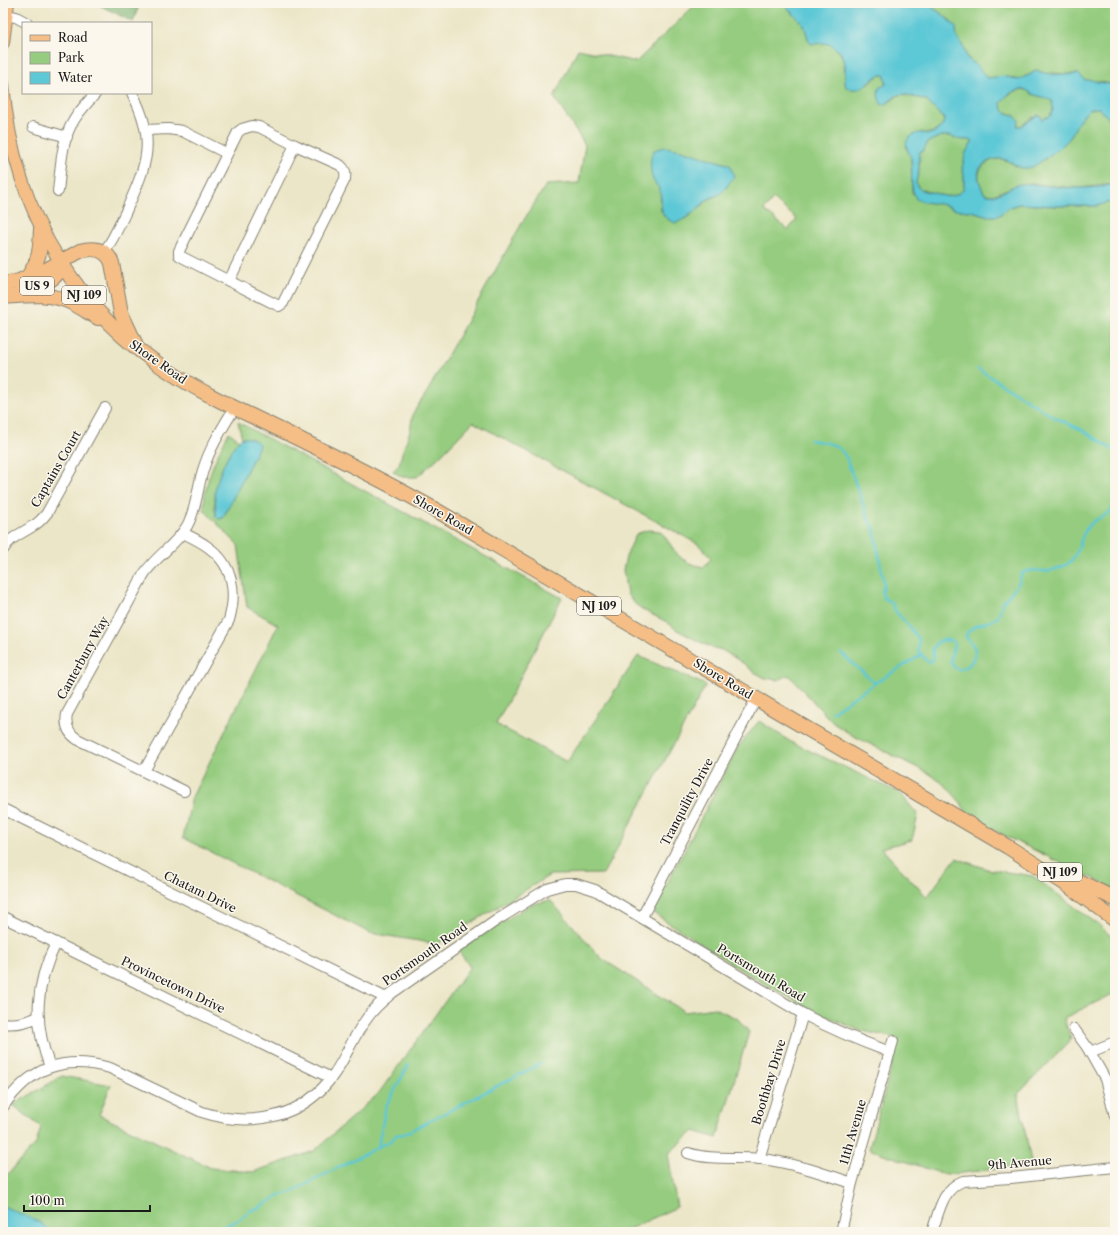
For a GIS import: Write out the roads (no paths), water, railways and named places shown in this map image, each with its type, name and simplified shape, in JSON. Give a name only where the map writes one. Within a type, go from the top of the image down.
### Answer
[{"type":"highway","name":"US 9","points":[[3,284],[27,278],[40,255],[41,229]]},
{"type":"highway","points":[[27,278],[44,271],[71,255],[86,249],[104,252],[110,257],[112,263],[121,313],[138,349]]},
{"type":"highway","name":"US 9","points":[[3,297],[48,281],[58,272],[60,262]]},
{"type":"highway","name":"Shore Road","points":[[60,262],[86,297],[111,325],[138,349],[182,380],[331,454],[409,495],[1008,847],[1066,884]]},
{"type":"highway","points":[[3,297],[35,295],[56,297],[74,304],[111,325]]},
{"type":"highway","name":"Shore Road","points":[[1008,847],[1115,899]]},
{"type":"highway","points":[[1066,884],[1115,909]]},
{"type":"highway","name":"NJ 109","points":[[1066,884],[1115,920]]},
{"type":"main road","points":[[3,42],[7,9]]},
{"type":"main road","name":"Shore Road","points":[[3,84],[5,107],[14,157],[29,203],[41,229],[60,262]]},
{"type":"street","points":[[7,9],[16,17],[25,22]]},
{"type":"street","points":[[58,190],[66,137],[73,120],[95,94]]},
{"type":"street","points":[[104,252],[111,242],[141,177],[146,158],[146,130],[132,94]]},
{"type":"street","points":[[252,126],[259,127],[296,145],[340,165],[346,174],[345,179],[283,304],[279,306],[182,257],[179,255],[179,251],[226,153],[238,132],[242,128],[252,126]]},
{"type":"street","points":[[33,127],[66,137]]},
{"type":"street","points":[[146,130],[182,131],[226,153]]},
{"type":"street","points":[[229,281],[296,145]]},
{"type":"street","name":"Canterbury Way","points":[[184,791],[74,737],[70,732],[66,720],[67,714],[144,574],[155,559],[174,543],[183,532],[192,516],[196,504],[202,472],[207,458],[235,407]]},
{"type":"street","name":"Captains Court","points":[[3,550],[12,538],[33,526],[47,513],[105,408]]},
{"type":"street","points":[[144,771],[229,620],[232,608],[232,586],[229,574],[224,564],[208,546],[183,532]]},
{"type":"street","name":"Tranquility Drive","points":[[642,917],[756,699]]},
{"type":"street","name":"Chatam Drive","points":[[3,809],[386,998]]},
{"type":"street","name":"Portsmouth Road","points":[[3,1107],[17,1088],[37,1073],[69,1063],[82,1063],[96,1064],[110,1068],[202,1112],[218,1117],[233,1120],[262,1119],[289,1111],[312,1097],[331,1078],[364,1021],[386,998],[496,920],[547,889],[564,884],[576,884],[595,890],[803,1014],[846,1035],[890,1052]]},
{"type":"street","name":"Provincetown Drive","points":[[3,917],[331,1078]]},
{"type":"street","points":[[50,1068],[44,1053],[38,1017],[43,975],[48,958],[56,942]]},
{"type":"street","name":"Boothbay Drive","points":[[759,1159],[803,1014]]},
{"type":"street","points":[[3,1023],[17,1024],[27,1022],[38,1017]]},
{"type":"street","points":[[1074,1029],[1090,1052],[1105,1079],[1114,1110]]},
{"type":"street","name":"11th Avenue","points":[[841,1232],[852,1183],[893,1041]]},
{"type":"street","points":[[1090,1052],[1115,1042]]},
{"type":"street","points":[[688,1153],[700,1157],[711,1158],[734,1157],[759,1159],[802,1167],[852,1183]]},
{"type":"street","name":"9th Avenue","points":[[932,1232],[945,1195],[950,1188],[963,1181],[1011,1178],[1115,1167]]},
{"type":"water","points":[[783,3],[930,3],[933,8],[954,25],[956,28],[957,38],[963,46],[967,58],[976,65],[987,78],[1004,76],[1018,80],[1037,70],[1051,74],[1079,74],[1085,80],[1115,85],[1115,125],[1099,108],[1090,109],[1080,120],[1069,139],[1032,167],[1021,168],[1006,160],[996,159],[989,161],[981,167],[979,170],[979,180],[984,193],[988,195],[996,195],[1016,185],[1024,184],[1091,188],[1115,184],[1115,201],[1096,206],[1019,204],[1008,208],[998,216],[988,216],[972,211],[956,210],[946,205],[924,202],[916,199],[912,184],[912,164],[906,146],[907,141],[916,134],[931,134],[936,131],[943,124],[944,118],[926,100],[903,94],[897,95],[886,104],[882,105],[878,94],[880,87],[886,84],[885,76],[883,75],[874,78],[858,89],[846,87],[845,64],[841,53],[830,44],[812,44],[809,42],[804,25]],"holes":[[[1023,89],[1052,101],[1053,110],[1050,116],[1042,119],[1041,116],[1038,115],[1021,126],[1017,126],[1019,120],[1005,112],[1001,107],[1001,103],[1009,94]],[[941,136],[951,136],[953,138],[973,141],[966,152],[962,168],[964,175],[964,189],[954,196],[943,196],[924,191],[917,186],[916,182],[919,170],[919,153],[923,151],[928,142]]]},
{"type":"water","points":[[665,147],[681,150],[730,165],[734,176],[727,187],[718,195],[707,200],[692,214],[676,223],[670,221],[663,214],[660,191],[653,180],[651,173],[650,165],[652,153],[654,150]]},
{"type":"water","points":[[242,438],[249,438],[256,441],[259,444],[258,448],[223,518],[219,519],[216,517],[216,485],[221,470],[229,455],[237,442]]},
{"type":"water","points":[[3,1206],[39,1222],[52,1232],[3,1232]]},
{"type":"waterway","points":[[978,369],[1054,417],[1084,431],[1115,451]]},
{"type":"waterway","points":[[810,440],[831,444],[839,448],[846,457],[870,523],[874,528],[884,584],[882,593],[884,598],[892,603],[896,612],[919,639],[918,650],[927,661],[929,662],[934,659],[933,651],[938,642],[945,640],[954,642],[954,648],[950,661],[954,667],[958,669],[962,669],[970,664],[975,655],[975,648],[966,637],[967,633],[975,626],[998,617],[1002,603],[1018,584],[1022,573],[1032,570],[1051,571],[1070,562],[1074,558],[1084,532],[1094,521],[1110,512],[1115,502]]},
{"type":"waterway","points":[[841,653],[875,683]]},
{"type":"waterway","points":[[832,712],[875,683],[921,655]]},
{"type":"waterway","points":[[378,1147],[386,1106],[409,1064]]},
{"type":"waterway","points":[[217,1232],[226,1225],[239,1220],[250,1211],[280,1195],[289,1193],[392,1140],[396,1135],[404,1134],[540,1064]]}]
